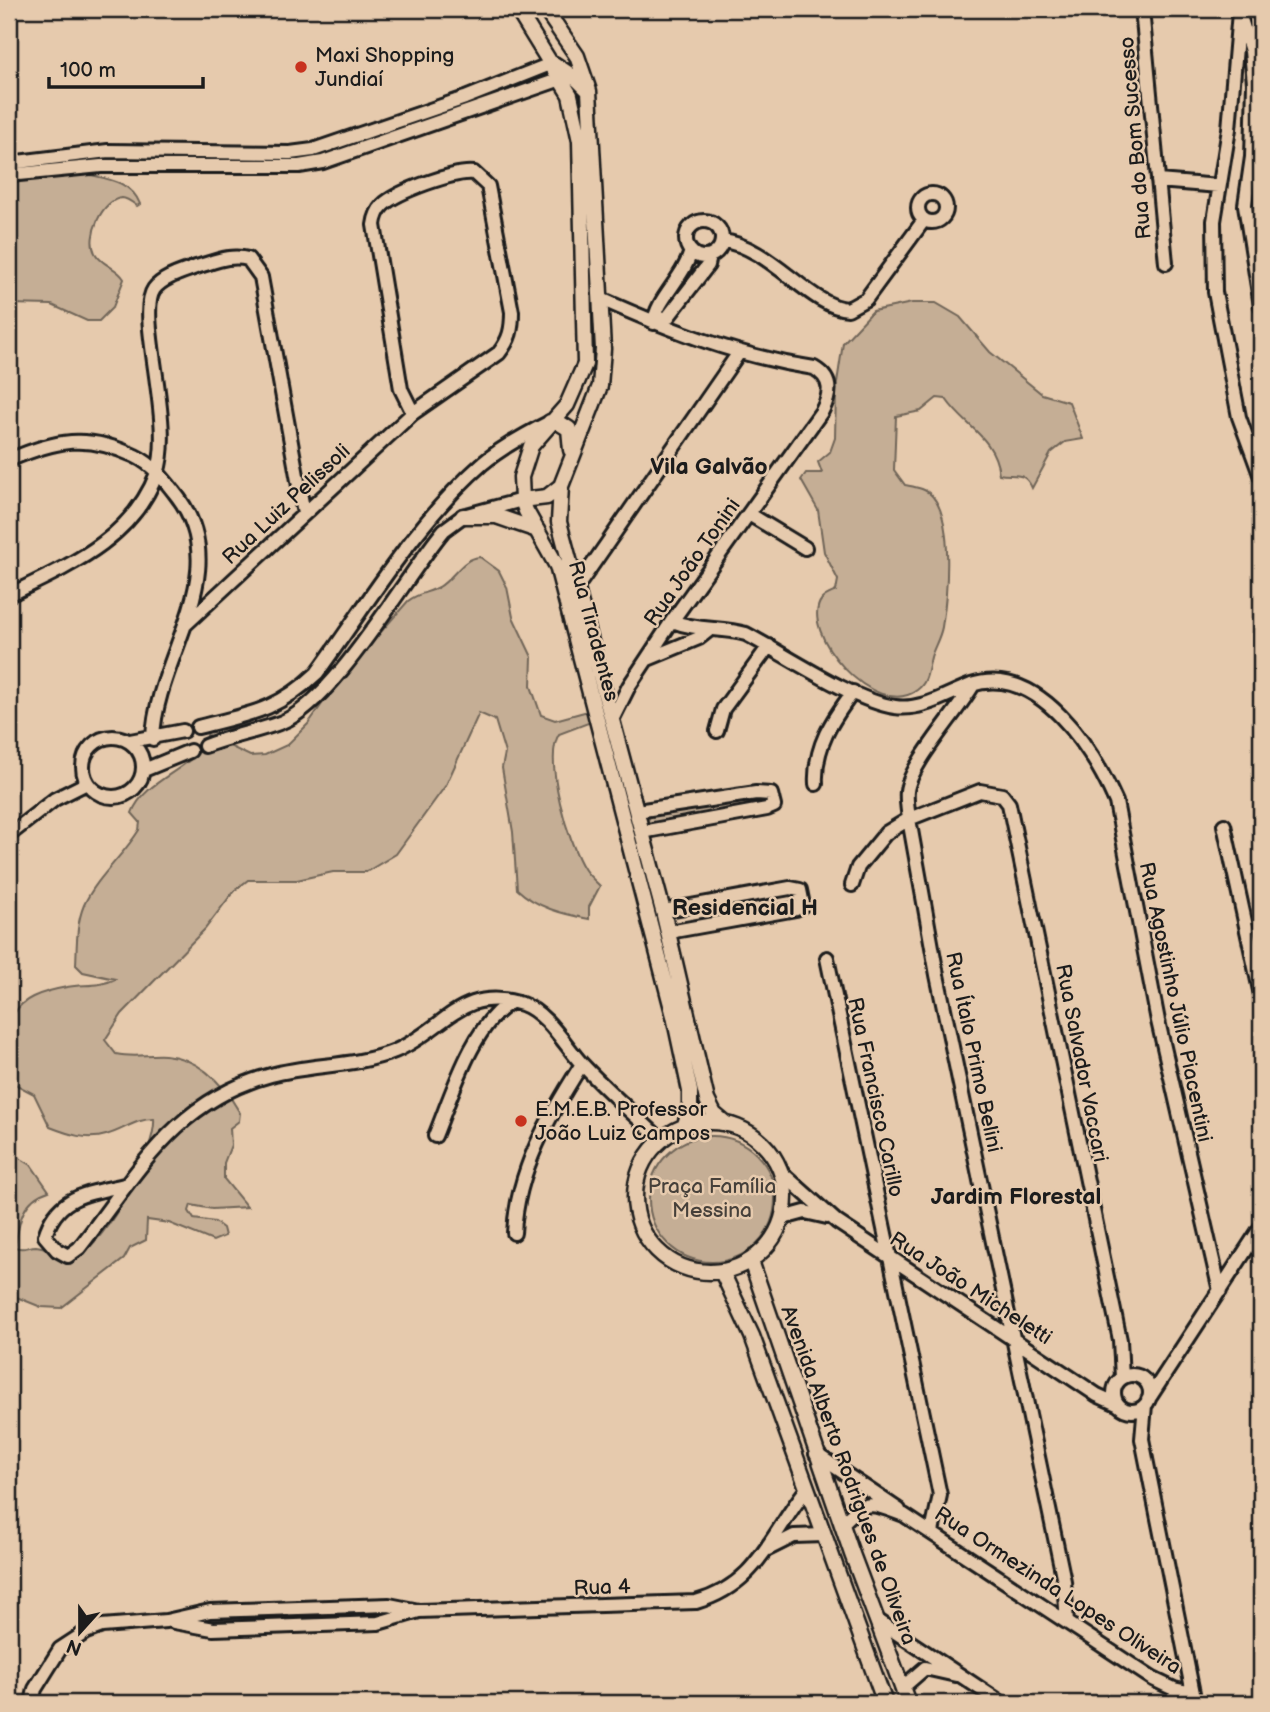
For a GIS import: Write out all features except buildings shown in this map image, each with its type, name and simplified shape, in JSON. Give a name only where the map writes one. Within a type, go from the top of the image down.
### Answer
[{"type":"main road","name":"Rua Tiradentes","points":[[545,9],[578,56],[589,91],[603,349],[600,386],[561,486],[559,522],[575,590],[669,932],[707,1100],[714,1114],[726,1124]]},
{"type":"main road","name":"Rua Tiradentes","points":[[518,11],[553,63],[565,76],[575,111],[580,141],[587,351],[576,392],[531,446],[521,477],[522,500],[556,566],[674,1016],[691,1091],[690,1110],[684,1127]]},
{"type":"main road","points":[[518,11],[543,40],[553,38],[557,26]]},
{"type":"main road","points":[[578,56],[565,76],[589,91]]},
{"type":"main road","points":[[550,422],[558,422],[569,429],[573,443],[570,458]]},
{"type":"main road","points":[[522,500],[547,497],[561,486]]},
{"type":"main road","points":[[464,516],[496,516],[537,530]]},
{"type":"main road","points":[[705,1122],[726,1124],[744,1130],[760,1141],[773,1156],[782,1173],[786,1196],[783,1219],[765,1250],[751,1261],[722,1272],[698,1271],[675,1264],[655,1249],[642,1228],[635,1205],[637,1181],[646,1158],[661,1140],[684,1127],[705,1122]]},
{"type":"main road","name":"Avenida Alberto Rodrigues de Oliveira","points":[[751,1261],[816,1454],[908,1703]]},
{"type":"main road","name":"Avenida Alberto Rodrigues de Oliveira","points":[[722,1272],[752,1336],[885,1703]]},
{"type":"street","name":"Rua do Bom Sucesso","points":[[1142,9],[1166,263]]},
{"type":"street","points":[[1239,10],[1228,129],[1214,221],[1215,292],[1239,417],[1261,477]]},
{"type":"street","points":[[1239,10],[1251,51],[1254,83],[1252,157],[1245,205],[1261,306]]},
{"type":"street","points":[[279,167],[294,164],[313,150],[553,63]]},
{"type":"street","points":[[9,175],[101,166],[279,167],[323,162],[565,76]]},
{"type":"street","points":[[155,150],[164,161],[179,167]]},
{"type":"street","points":[[9,163],[108,151],[252,153],[313,150]]},
{"type":"street","points":[[26,161],[37,167],[54,166],[66,171]]},
{"type":"street","name":"Rua Luiz Pelissoli","points":[[186,624],[413,413],[499,353],[512,328],[488,186],[474,173],[451,174],[385,203],[376,215],[374,225],[401,389],[413,413]]},
{"type":"street","points":[[1158,181],[1219,186]]},
{"type":"street","points":[[722,241],[748,248],[831,305],[848,309],[866,299],[925,220]]},
{"type":"street","points":[[699,222],[714,224],[721,232],[722,241],[718,251],[710,256],[700,257],[691,251],[687,242],[688,232],[699,222]]},
{"type":"street","points":[[691,251],[682,276],[655,312],[654,323],[668,317],[708,265],[710,256]]},
{"type":"street","points":[[9,594],[92,553],[114,536],[143,499],[158,471],[162,399],[148,317],[151,295],[161,282],[181,272],[239,257],[256,266],[261,277],[304,514]]},
{"type":"street","name":"Rua João Tonini","points":[[601,299],[654,323],[738,354],[814,368],[822,373],[830,388],[822,411],[672,621],[629,686],[611,720]]},
{"type":"street","points":[[575,590],[738,354]]},
{"type":"street","points":[[198,727],[272,708],[297,692],[317,673],[421,532],[458,488],[502,449],[550,422]]},
{"type":"street","points":[[9,460],[44,445],[81,441],[119,449],[158,471],[181,500],[195,529],[199,556],[197,582],[186,624],[153,711],[153,739]]},
{"type":"street","points":[[458,488],[457,500],[464,516]]},
{"type":"street","points":[[205,746],[283,722],[311,703],[332,681],[433,543],[464,516],[522,500]]},
{"type":"street","points":[[749,514],[804,548]]},
{"type":"street","name":"Rua Agostinho Júlio Piacentini","points":[[672,621],[709,630],[732,630],[769,646],[853,691],[898,707],[916,706],[973,685],[997,680],[1030,691],[1046,702],[1072,731],[1103,774],[1116,802],[1158,1021],[1220,1291]]},
{"type":"street","points":[[647,659],[699,638],[709,630]]},
{"type":"street","points":[[717,731],[723,709],[769,646]]},
{"type":"street","name":"Rua Ítalo Primo Belini","points":[[973,685],[958,712],[916,766],[907,792],[909,819],[937,975],[1063,1581],[1067,1622]]},
{"type":"street","points":[[602,687],[617,689],[629,686]]},
{"type":"street","points":[[816,783],[815,762],[821,743],[835,716],[853,691]]},
{"type":"street","points":[[130,741],[143,759],[144,769],[136,787],[120,797],[102,795],[87,783],[83,770],[84,756],[92,745],[103,738],[117,736],[130,741],[153,739],[183,731]]},
{"type":"street","points":[[144,769],[190,751]]},
{"type":"street","points":[[9,835],[55,799],[87,783]]},
{"type":"street","name":"Rua Salvador Vaccari","points":[[909,819],[980,791],[1002,795],[1009,804],[1015,822],[1120,1340],[1120,1380]]},
{"type":"street","points":[[637,811],[756,793],[771,794],[774,798],[774,806],[767,809],[642,832]]},
{"type":"street","points":[[852,885],[858,867],[886,833],[909,819]]},
{"type":"street","points":[[1224,825],[1261,995]]},
{"type":"street","points":[[663,911],[790,888],[800,890],[802,895],[803,905],[796,909],[669,932]]},
{"type":"street","name":"Rua Francisco Carillo","points":[[827,958],[940,1495],[932,1532]]},
{"type":"street","points":[[124,1185],[62,1205],[49,1225],[46,1236],[50,1244],[68,1256],[79,1248],[147,1155],[180,1124],[233,1088],[270,1075],[379,1058],[399,1049],[476,1000],[497,998],[531,1009],[582,1064],[661,1140]]},
{"type":"street","points":[[435,1136],[462,1069],[498,1009],[511,1002]]},
{"type":"street","points":[[514,1233],[521,1187],[533,1152],[554,1109],[582,1064]]},
{"type":"street","name":"Rua João Micheletti","points":[[782,1173],[837,1222],[891,1260],[1106,1401],[1122,1407]]},
{"type":"street","name":"Rua João Micheletti","points":[[783,1219],[814,1212],[837,1222]]},
{"type":"street","points":[[1122,1407],[1136,1411],[1147,1403],[1261,1227]]},
{"type":"street","name":"Rua Salvador Vaccari","points":[[1120,1340],[1139,1377]]},
{"type":"street","points":[[1084,1386],[1102,1387],[1120,1380],[1166,1371]]},
{"type":"street","points":[[1139,1377],[1149,1388],[1142,1439],[1194,1698]]},
{"type":"street","points":[[1120,1380],[1114,1393],[1142,1439]]},
{"type":"street","name":"Rua Ormezinda Lopes Oliveira","points":[[816,1454],[891,1502],[904,1516]]},
{"type":"street","name":"Rua 4","points":[[32,1703],[35,1689],[60,1649],[86,1632],[102,1626],[166,1621],[210,1611],[389,1605],[419,1611],[696,1602],[734,1587],[766,1550],[782,1520],[806,1490]]},
{"type":"street","name":"Rua Ormezinda Lopes Oliveira","points":[[842,1524],[864,1504],[873,1504],[904,1516],[1153,1679],[1194,1698]]},
{"type":"street","name":"Rua 4","points":[[766,1550],[794,1536],[824,1535]]},
{"type":"street","points":[[350,1606],[350,1624]]},
{"type":"street","points":[[311,1607],[312,1625]]},
{"type":"street","name":"Rua 4","points":[[166,1621],[213,1629],[350,1624],[390,1622],[419,1611]]},
{"type":"street","points":[[877,1619],[953,1667],[963,1678],[1002,1703]]},
{"type":"street","points":[[902,1688],[925,1668],[963,1678]]},
{"type":"green space","points":[[86,174],[124,186],[131,190],[140,204],[137,206],[124,198],[115,200],[102,212],[94,229],[95,253],[124,279],[113,307],[99,321],[87,321],[52,305],[9,304],[9,179]]},
{"type":"green space","points":[[912,303],[936,303],[960,317],[990,352],[1042,394],[1069,402],[1083,439],[1065,442],[1051,453],[1032,488],[1022,476],[999,474],[992,450],[946,399],[937,398],[921,411],[896,416],[894,470],[905,485],[924,490],[940,508],[947,560],[942,627],[927,675],[917,690],[900,697],[881,694],[862,683],[844,668],[820,631],[817,613],[822,599],[836,591],[838,580],[824,552],[818,510],[801,480],[806,473],[822,473],[818,462],[830,452],[835,438],[836,389],[843,343],[873,311]]},
{"type":"green space","points":[[480,557],[499,571],[507,587],[513,617],[532,657],[531,686],[541,715],[555,720],[588,711],[591,722],[559,734],[554,763],[560,803],[572,842],[585,870],[600,886],[589,907],[589,919],[542,906],[517,889],[513,832],[502,768],[505,753],[495,720],[479,713],[446,785],[396,854],[366,872],[333,872],[297,880],[248,880],[234,891],[205,929],[122,1014],[105,1040],[116,1054],[165,1055],[189,1061],[218,1083],[240,1113],[239,1121],[230,1128],[231,1145],[224,1163],[224,1179],[247,1207],[212,1209],[191,1205],[189,1211],[194,1219],[215,1222],[223,1228],[225,1236],[213,1241],[169,1223],[147,1220],[146,1240],[130,1248],[124,1259],[61,1308],[41,1307],[9,1294],[9,1160],[18,1157],[31,1165],[49,1191],[27,1206],[20,1220],[15,1247],[36,1246],[61,1254],[78,1254],[102,1233],[128,1194],[153,1132],[154,1119],[141,1121],[99,1137],[78,1136],[57,1130],[50,1127],[34,1094],[9,1081],[10,1029],[19,1007],[45,992],[115,979],[83,972],[76,965],[78,927],[89,895],[139,830],[140,822],[132,813],[137,803],[154,786],[202,749],[209,728],[227,745],[250,756],[265,755],[287,745],[308,724],[338,681],[408,601],[439,587],[468,561]]},
{"type":"green space","points":[[767,797],[767,805],[653,826],[647,822],[651,814]]},
{"type":"green space","name":"Praça Família Messina","points":[[712,1136],[736,1141],[757,1154],[770,1175],[775,1199],[770,1223],[757,1244],[736,1257],[712,1262],[688,1257],[667,1244],[654,1223],[649,1199],[654,1175],[667,1154],[688,1141]]},
{"type":"place","name":"Maxi Shopping Jundiaí","points":[[301,67]]},
{"type":"place","name":"E.M.E.B. Professor João Luiz Campos","points":[[521,1121]]},
{"type":"district","name":"Vila Galvão","points":[[709,466]]},
{"type":"district","name":"Residencial H","points":[[745,907]]},
{"type":"district","name":"Jardim Florestal","points":[[1016,1196]]}]
